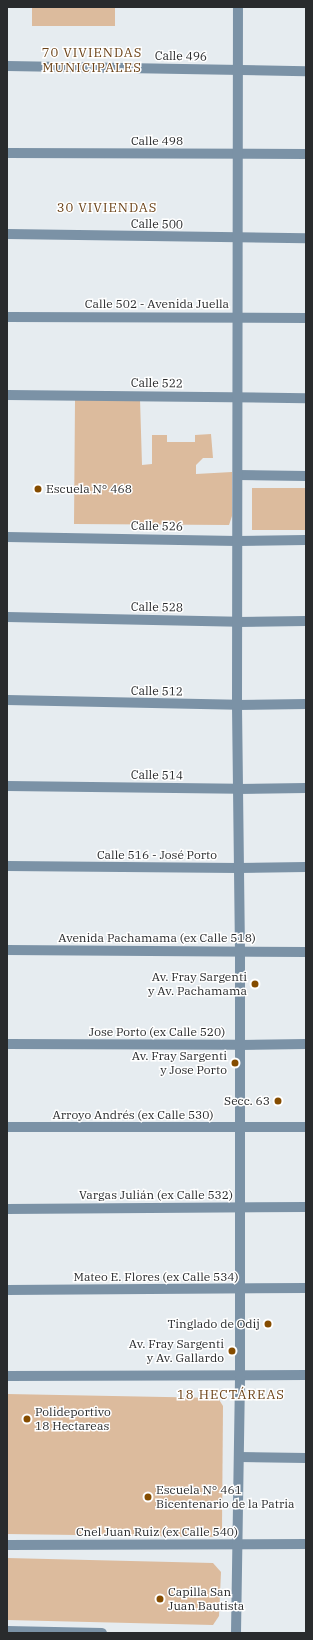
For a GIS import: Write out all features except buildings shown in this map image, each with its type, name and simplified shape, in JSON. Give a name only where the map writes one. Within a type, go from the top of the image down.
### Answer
[{"type":"street","points":[[236,1633],[240,1376],[240,952],[237,706],[238,475],[236,397],[238,7]]},
{"type":"street","name":"Calle 496","points":[[7,66],[306,71]]},
{"type":"street","name":"Calle 498","points":[[7,153],[306,154]]},
{"type":"street","name":"Calle 500","points":[[7,234],[306,238]]},
{"type":"street","name":"Calle 502 - Avenida Juella","points":[[7,317],[306,318]]},
{"type":"street","name":"Calle 522","points":[[7,394],[306,398]]},
{"type":"street","points":[[238,475],[306,476]]},
{"type":"street","name":"Calle 526","points":[[7,537],[306,540]]},
{"type":"street","name":"Calle 528","points":[[7,617],[238,622],[306,621]]},
{"type":"street","name":"Calle 512","points":[[7,700],[237,706],[306,704]]},
{"type":"street","name":"Calle 514","points":[[7,786],[238,790],[306,788]]},
{"type":"street","name":"Calle 516 - José Porto","points":[[7,866],[238,868],[306,867]]},
{"type":"street","name":"Avenida Pachamama (ex Calle 518)","points":[[7,950],[306,952]]},
{"type":"street","name":"Jose Porto (ex Calle 520)","points":[[7,1044],[240,1046],[306,1044]]},
{"type":"street","name":"Arroyo Andrés (ex Calle 530)","points":[[7,1127],[306,1127]]},
{"type":"street","name":"Vargas Julián (ex Calle 532)","points":[[7,1209],[240,1208],[306,1206]]},
{"type":"street","name":"Mateo E. Flores (ex Calle 534)","points":[[7,1290],[240,1290],[306,1288]]},
{"type":"street","points":[[7,1376],[306,1375]]},
{"type":"street","points":[[239,1458],[306,1458]]},
{"type":"street","name":"Cnel Juan Ruiz (ex Calle 540)","points":[[7,1545],[306,1544]]},
{"type":"street","points":[[7,1631],[102,1633]]},
{"type":"shaded area","points":[[32,7],[115,7],[115,26],[32,26]]},
{"type":"shaded area","points":[[140,399],[142,465],[152,464],[152,435],[167,435],[167,442],[195,442],[195,435],[211,434],[213,458],[203,458],[196,465],[196,474],[232,472],[232,516],[229,525],[74,524],[75,400]]},
{"type":"shaded area","points":[[252,488],[306,488],[306,530],[252,530]]},
{"type":"shaded area","points":[[7,1394],[218,1398],[223,1406],[222,1528],[217,1537],[7,1534]]},
{"type":"shaded area","points":[[7,1558],[213,1563],[221,1572],[219,1616],[213,1625],[7,1620]]},
{"type":"place","name":"Escuela N° 468","points":[[38,489]]},
{"type":"place","name":"Av. Fray Sargenti y Av. Pachamama","points":[[255,984]]},
{"type":"place","name":"Av. Fray Sargenti y Jose Porto","points":[[235,1063]]},
{"type":"place","name":"Secc. 63","points":[[278,1101]]},
{"type":"place","name":"Tinglado de Odij","points":[[268,1324]]},
{"type":"place","name":"Av. Fray Sargenti y Av. Gallardo","points":[[232,1351]]},
{"type":"place","name":"Polideportivo 18 Hectareas","points":[[27,1419]]},
{"type":"place","name":"Escuela N° 461 Bicentenario de la Patria","points":[[148,1497]]},
{"type":"place","name":"Capilla San Juan Bautista","points":[[160,1599]]},
{"type":"district","name":"70 VIVIENDAS MUNICIPALES","points":[[92,62]]},
{"type":"district","name":"30 VIVIENDAS","points":[[107,208]]},
{"type":"district","name":"18 HECTÁREAS","points":[[231,1395]]}]
